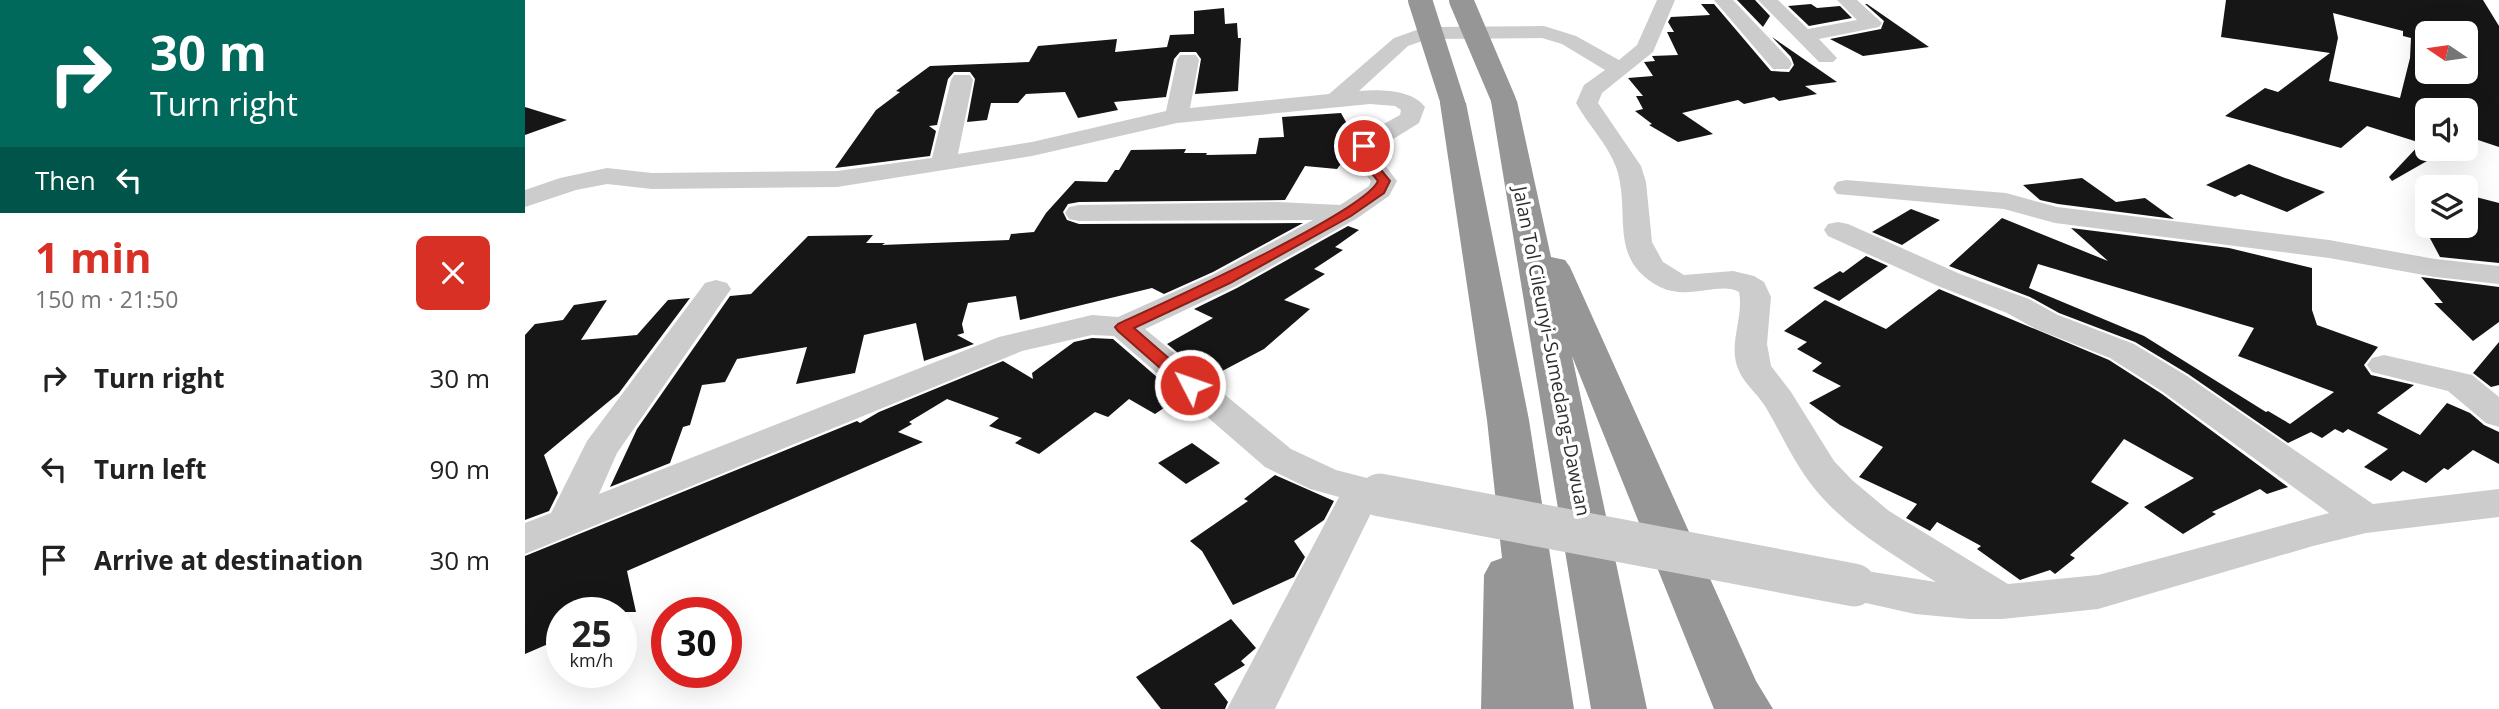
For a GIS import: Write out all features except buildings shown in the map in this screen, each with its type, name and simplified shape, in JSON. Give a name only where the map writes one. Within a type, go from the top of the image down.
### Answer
[{"type":"highway","points":[[1420,0],[1453,103],[1508,420],[1546,709]]},
{"type":"highway","name":"Jalan Tol Cileunyi–Sumedang–Dawuan","points":[[1461,0],[1504,102],[1525,200],[1619,709]]},
{"type":"highway","points":[[1525,200],[1735,696],[1745,709]]},
{"type":"highway","points":[[1508,420],[1509,709]]},
{"type":"street","points":[[1666,0],[1646,48],[1592,90],[1587,103],[1629,167],[1635,200],[1634,237],[1642,257],[1672,282],[1693,284],[1728,279],[1744,282],[1753,288],[1757,307],[1750,326],[1750,342],[1755,369],[1778,398],[1837,490],[1881,524],[2002,602]]},
{"type":"street","points":[[1803,36],[1872,23],[1846,0]]},
{"type":"street","points":[[1728,6],[1771,4],[1826,58]]},
{"type":"street","points":[[1728,6],[1781,64]]},
{"type":"street","points":[[1336,100],[1401,42],[1425,33],[1543,32],[1569,40],[1621,69]]},
{"type":"street","points":[[1177,116],[1188,60]]},
{"type":"street","points":[[943,164],[962,80]]},
{"type":"street","points":[[525,199],[569,184],[607,176],[652,181],[837,179],[1032,149],[1177,116],[1385,97],[1401,100],[1413,107],[1411,118],[1362,149],[1362,154],[1384,181],[1380,191],[1346,214],[1225,280],[1123,327],[1092,325],[1011,344],[525,539]]},
{"type":"street","points":[[1846,188],[2006,201],[2055,215],[2318,248],[2435,268],[2499,275]]},
{"type":"street","points":[[1079,213],[1277,210],[1346,214]]},
{"type":"street","points":[[1838,230],[1949,280],[2018,306],[2047,322],[2122,351],[2175,384],[2366,519]]},
{"type":"street","points":[[566,522],[600,450],[716,289]]},
{"type":"street","points":[[1123,327],[1278,458],[1324,480],[1371,493],[1915,597],[2002,602],[2098,592],[2313,531],[2366,519],[2499,503]]},
{"type":"street","points":[[2383,365],[2460,383],[2499,415]]},
{"type":"street","points":[[1251,709],[1371,493]]},
{"type":"route","points":[[1190,385],[1123,327],[1225,280],[1346,214],[1380,191],[1384,181],[1362,154],[1364,146]]}]
